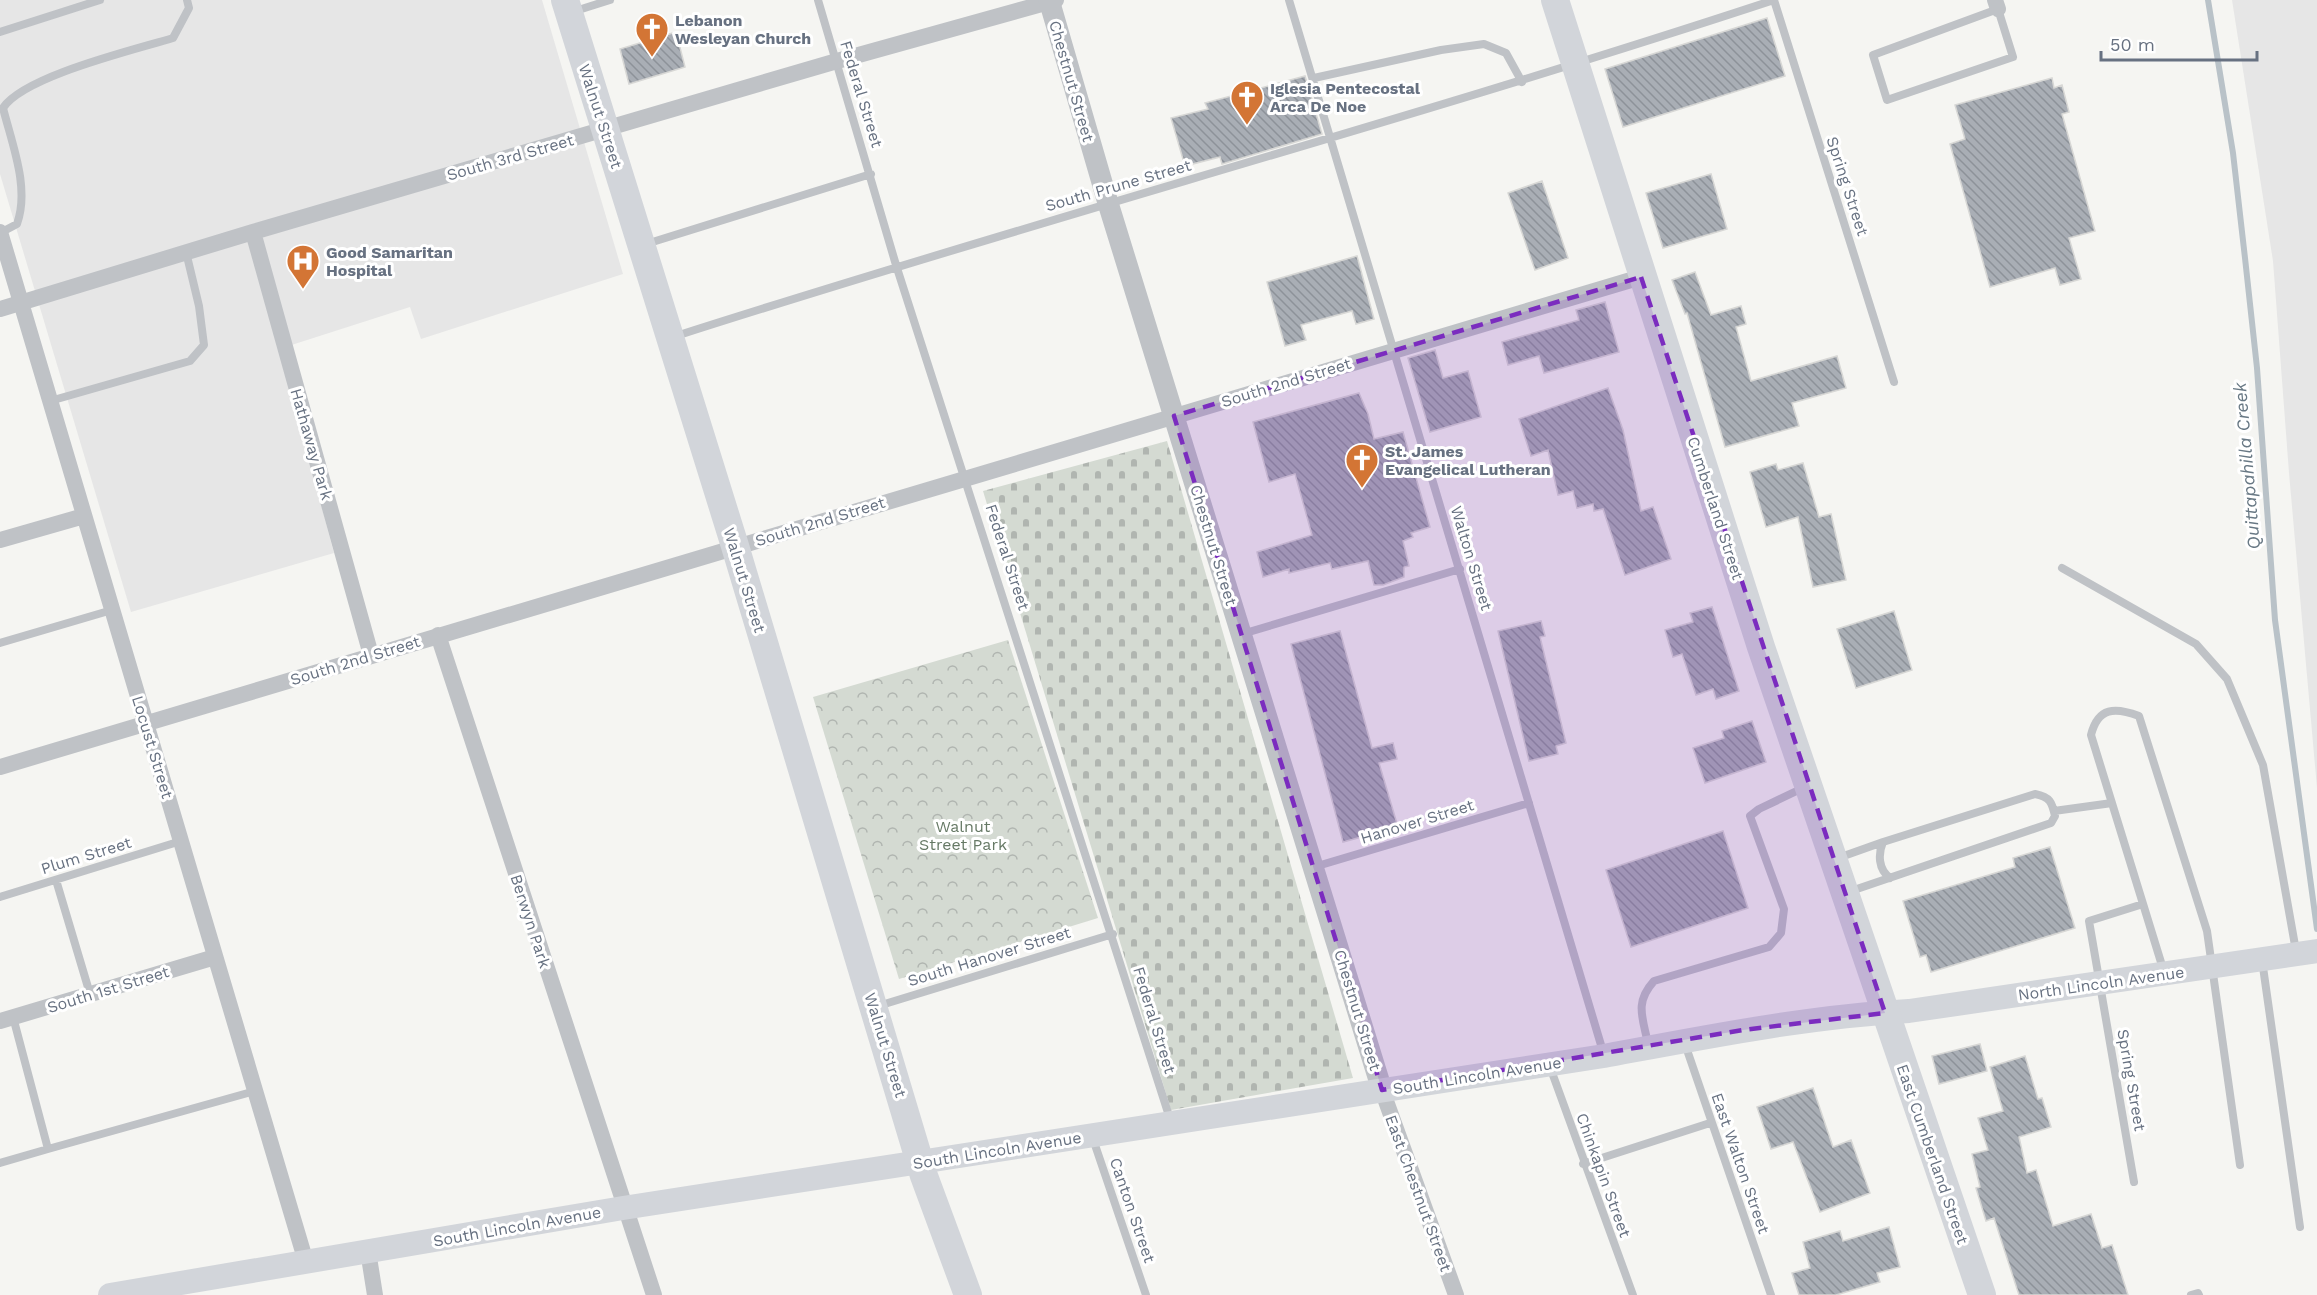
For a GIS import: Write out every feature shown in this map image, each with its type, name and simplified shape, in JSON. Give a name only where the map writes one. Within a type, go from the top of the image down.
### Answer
[{"type":"highway","name":"Cumberland Street","points":[[1555,0],[1641,277],[1808,786],[1885,1012]]},
{"type":"highway","name":"Walnut Street","points":[[567,7],[735,546],[920,1162],[968,1295]]},
{"type":"highway","name":"East Cumberland Street","points":[[1885,1012],[1982,1295]]},
{"type":"main road","name":"North Lincoln Avenue","points":[[1885,1012],[2308,953]]},
{"type":"main road","name":"South Lincoln Avenue","points":[[110,1295],[623,1208],[1604,1056],[1845,1015],[1885,1012]]},
{"type":"street","name":"South 3rd Street","points":[[0,309],[253,232],[837,61],[1052,1]]},
{"type":"street","name":"Chestnut Street","points":[[1052,1],[1108,203],[1382,1090]]},
{"type":"street","name":"Locust Street","points":[[0,232],[306,1262]]},
{"type":"street","name":"Hathaway Park","points":[[253,232],[371,656]]},
{"type":"street","name":"South 2nd Street","points":[[0,767],[1641,277]]},
{"type":"street","points":[[0,540],[84,516]]},
{"type":"street","name":"Berwyn Park","points":[[438,635],[623,1208],[654,1295]]},
{"type":"street","name":"South 1st Street","points":[[6,1019],[215,957]]},
{"type":"street","name":"East Chestnut Street","points":[[1382,1090],[1456,1295]]},
{"type":"street","points":[[368,1251],[375,1295]]},
{"type":"lane","points":[[0,32],[100,0]]},
{"type":"lane","points":[[0,232],[17,224],[23,208],[19,173],[3,108],[10,98],[73,69],[173,38],[189,8],[187,0]]},
{"type":"lane","points":[[567,7],[610,0]]},
{"type":"lane","name":"Federal Street","points":[[818,0],[896,265],[1172,1122]]},
{"type":"lane","name":"Walton Street","points":[[1290,0],[1604,1056]]},
{"type":"lane","name":"South Prune Street","points":[[670,338],[896,265],[1332,140],[1575,66],[1774,0]]},
{"type":"lane","name":"Spring Street","points":[[1774,0],[1894,382]]},
{"type":"lane","points":[[1996,5],[2013,57],[1887,100],[1873,55],[1996,5]]},
{"type":"lane","points":[[1314,78],[1441,50],[1484,44],[1506,53],[1522,82]]},
{"type":"lane","points":[[643,245],[871,174]]},
{"type":"lane","points":[[50,401],[190,361],[204,345],[203,329],[186,252]]},
{"type":"lane","points":[[2062,568],[2196,644],[2227,679],[2263,765],[2308,953]]},
{"type":"lane","points":[[1241,634],[1460,569]]},
{"type":"lane","points":[[0,643],[112,610]]},
{"type":"lane","points":[[2165,974],[2091,735],[2094,722],[2108,711],[2121,710],[2139,716],[2207,931],[2240,1165]]},
{"type":"lane","points":[[1649,1047],[1641,1005],[1644,992],[1654,981],[1769,947],[1781,933],[1784,909],[1750,816],[1759,809],[1808,786]]},
{"type":"lane","points":[[1833,860],[2035,794],[2047,797],[2053,803],[2055,816],[2051,823],[1844,893]]},
{"type":"lane","name":"Hanover Street","points":[[1314,867],[1529,803]]},
{"type":"lane","points":[[2054,811],[2112,803]]},
{"type":"lane","name":"Plum Street","points":[[0,897],[181,841]]},
{"type":"lane","points":[[1883,842],[1879,851],[1880,862],[1890,878]]},
{"type":"lane","points":[[56,880],[90,994]]},
{"type":"lane","name":"Spring Street","points":[[2134,1182],[2089,921],[2143,904]]},
{"type":"lane","name":"South Hanover Street","points":[[875,1006],[1113,934]]},
{"type":"lane","points":[[2262,959],[2300,1227]]},
{"type":"lane","points":[[6,1019],[48,1149]]},
{"type":"lane","name":"East Walton Street","points":[[1684,1041],[1710,1123],[1771,1295]]},
{"type":"lane","name":"Chinkapin Street","points":[[1548,1064],[1633,1295]]},
{"type":"lane","points":[[0,1163],[255,1091]]},
{"type":"lane","points":[[1583,1164],[1710,1123]]},
{"type":"lane","name":"Canton Street","points":[[1092,1135],[1146,1295]]},
{"type":"highlighted area","points":[[1641,277],[1885,1013],[1743,1030],[1382,1090],[1174,416]]},
{"type":"shaded area","name":"Good Samaritan Hospital","points":[[0,0],[542,0],[623,274],[421,339],[410,307],[279,349],[334,553],[131,612],[0,174]]},
{"type":"shaded area","points":[[2232,0],[2317,0],[2317,788],[2273,261]]},
{"type":"green space","points":[[1167,441],[1353,1078],[1171,1110],[983,491]]},
{"type":"green space","name":"Walnut Street Park","points":[[1008,640],[1098,918],[899,979],[813,697]]},
{"type":"building","points":[[1767,18],[1785,76],[1623,127],[1605,69]]},
{"type":"building","name":"Lebanon Wesleyan Church","points":[[676,32],[685,67],[629,84],[620,49]]},
{"type":"building","name":"Iglesia Pentecostal Arca De Noe","points":[[1305,76],[1322,134],[1222,164],[1220,157],[1185,166],[1171,118],[1208,109],[1205,103]]},
{"type":"building","points":[[2052,78],[2054,88],[2062,85],[2069,112],[2062,114],[2095,231],[2069,238],[2081,279],[2060,285],[2055,268],[1990,287],[1950,144],[1965,139],[1955,105]]},
{"type":"building","points":[[1711,174],[1727,229],[1663,248],[1646,193]]},
{"type":"building","points":[[1542,181],[1568,258],[1535,270],[1508,193]]},
{"type":"building","points":[[1357,256],[1374,319],[1356,324],[1352,311],[1301,325],[1306,340],[1285,346],[1267,282]]},
{"type":"building","points":[[1695,272],[1711,315],[1741,306],[1746,324],[1736,327],[1751,381],[1837,356],[1846,388],[1792,403],[1799,426],[1725,447],[1687,313],[1685,314],[1672,280]]},
{"type":"building","points":[[1605,302],[1619,352],[1544,373],[1539,356],[1508,365],[1502,342],[1579,320],[1576,310]]},
{"type":"building","points":[[1435,350],[1443,378],[1468,371],[1481,417],[1430,432],[1408,358]]},
{"type":"building","points":[[1608,388],[1623,430],[1641,511],[1653,507],[1671,559],[1625,575],[1603,509],[1594,511],[1593,504],[1577,508],[1573,491],[1558,495],[1548,450],[1531,456],[1519,419]]},
{"type":"building","name":"St. James Evangelical Lutheran","points":[[1359,393],[1368,414],[1374,439],[1403,432],[1430,527],[1411,533],[1413,537],[1403,541],[1409,566],[1404,567],[1404,577],[1383,585],[1374,585],[1368,561],[1332,569],[1330,563],[1289,573],[1289,569],[1263,577],[1257,552],[1312,535],[1295,474],[1269,482],[1253,422]]},
{"type":"building","points":[[1803,463],[1819,517],[1831,514],[1846,580],[1813,587],[1798,517],[1766,527],[1750,472],[1776,464],[1778,470]]},
{"type":"building","points":[[1712,607],[1739,691],[1716,699],[1713,689],[1696,695],[1682,654],[1673,657],[1665,630],[1693,622],[1690,613]]},
{"type":"building","points":[[1894,611],[1912,670],[1856,688],[1837,629]]},
{"type":"building","points":[[1541,621],[1545,636],[1540,637],[1566,743],[1556,746],[1558,754],[1529,761],[1498,631]]},
{"type":"building","points":[[1340,631],[1372,748],[1393,743],[1397,759],[1379,763],[1398,827],[1343,842],[1291,644]]},
{"type":"building","points":[[1752,721],[1766,762],[1705,783],[1693,748],[1724,738],[1722,731]]},
{"type":"building","points":[[1723,831],[1748,908],[1631,947],[1606,870]]},
{"type":"building","points":[[2050,847],[2075,928],[1931,972],[1926,955],[1920,957],[1903,901],[2015,867],[2013,858]]},
{"type":"building","points":[[1980,1044],[1987,1071],[1939,1084],[1932,1056]]},
{"type":"building","points":[[2025,1056],[2038,1099],[2042,1098],[2051,1127],[2019,1137],[2027,1173],[2036,1170],[2053,1226],[2091,1214],[2102,1248],[2112,1245],[2128,1295],[2019,1295],[1994,1218],[1986,1221],[1976,1188],[1980,1187],[1972,1154],[1988,1150],[1978,1118],[2003,1111],[1990,1067]]},
{"type":"building","points":[[1813,1088],[1833,1147],[1851,1140],[1870,1193],[1820,1212],[1793,1142],[1771,1149],[1757,1107]]},
{"type":"building","points":[[1889,1227],[1900,1267],[1877,1273],[1880,1282],[1836,1295],[1799,1295],[1792,1273],[1810,1268],[1803,1242],[1840,1231],[1843,1241]]},
{"type":"waterway","name":"Quittapahilla Creek","points":[[2208,0],[2233,153],[2257,368],[2275,620],[2317,929]]},
{"type":"place","name":"Lebanon Wesleyan Church","points":[[652,58]]},
{"type":"place","name":"Iglesia Pentecostal Arca De Noe","points":[[1247,126]]},
{"type":"place","name":"Good Samaritan Hospital","points":[[303,290]]},
{"type":"place","name":"St. James Evangelical Lutheran","points":[[1362,489]]}]
